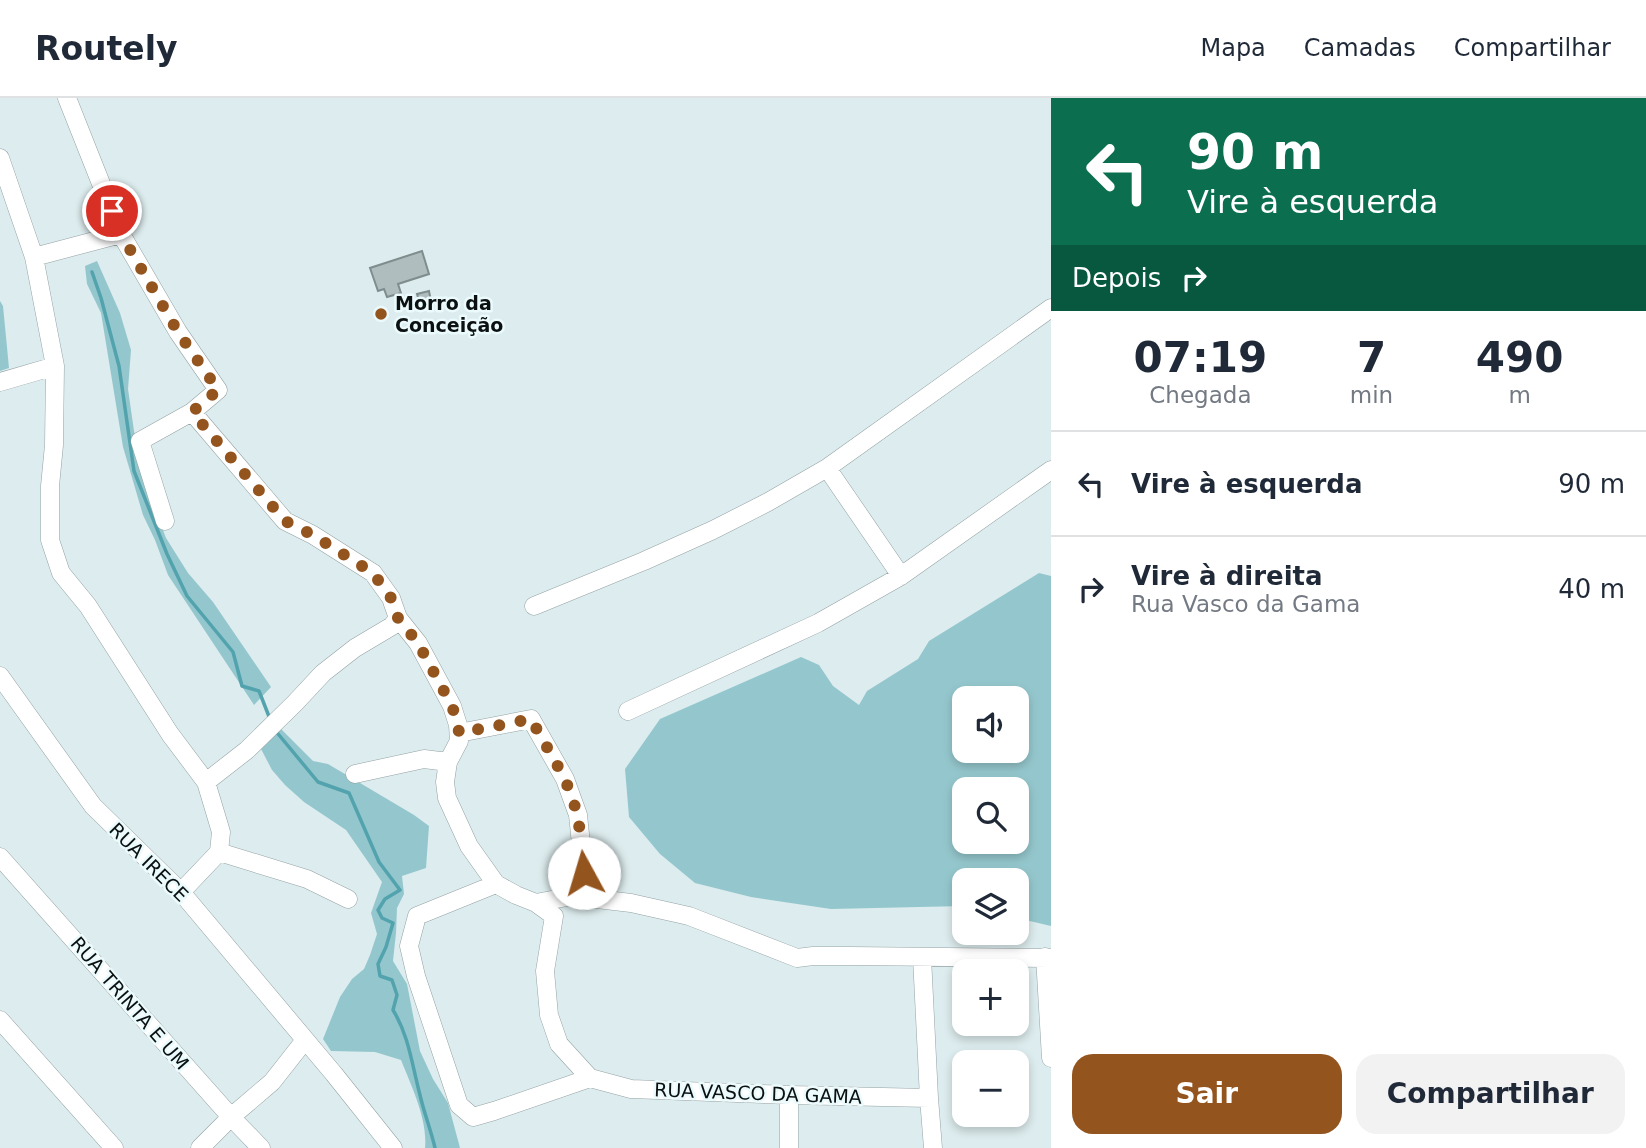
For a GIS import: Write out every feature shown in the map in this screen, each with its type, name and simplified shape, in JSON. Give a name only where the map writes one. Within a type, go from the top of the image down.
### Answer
[{"type":"street","points":[[67,98],[121,234],[178,332],[218,390],[192,412],[141,441],[165,521]]},
{"type":"street","points":[[0,158],[34,257],[55,366],[50,540],[61,573],[88,606],[170,734],[206,782],[221,832],[219,852],[181,892]]},
{"type":"street","points":[[34,257],[121,234]]},
{"type":"street","points":[[534,606],[713,530],[827,468],[1051,308]]},
{"type":"street","points":[[0,382],[55,366]]},
{"type":"street","points":[[192,412],[285,521],[313,535],[373,573],[391,598],[398,618],[418,643],[452,706],[458,725],[459,741],[449,762],[445,782],[447,798],[469,846],[496,884],[536,903],[554,916],[545,971],[549,1015],[559,1044],[590,1078],[473,1117],[459,1105],[416,976],[409,946],[416,916],[496,884]]},
{"type":"street","points":[[827,468],[901,576]]},
{"type":"street","points":[[628,711],[818,622],[901,576],[1051,470]]},
{"type":"street","points":[[206,782],[247,750],[323,673],[355,648],[392,626],[398,618]]},
{"type":"street","name":"RUA IRECE","points":[[0,677],[93,806],[181,892],[393,1148]]},
{"type":"street","points":[[459,733],[531,719],[565,779],[578,815],[584,873],[572,896]]},
{"type":"street","points":[[355,774],[424,759],[449,762]]},
{"type":"street","points":[[219,852],[307,879],[348,899]]},
{"type":"street","name":"RUA TRINTA E UM","points":[[0,857],[230,1117],[261,1148]]},
{"type":"street","points":[[536,903],[572,896],[631,903],[688,916],[797,958],[1048,958],[1051,1058]]},
{"type":"street","points":[[922,957],[933,1148]]},
{"type":"street","points":[[0,1020],[114,1148]]},
{"type":"street","points":[[200,1148],[230,1117],[272,1082],[306,1040]]},
{"type":"street","name":"RUA VASCO DA GAMA","points":[[590,1078],[631,1089],[929,1098]]},
{"type":"street","points":[[789,1095],[789,1148]]},
{"type":"shaded area","points":[[97,261],[120,313],[131,350],[128,389],[146,486],[166,538],[188,573],[213,602],[271,687],[254,705],[168,575],[143,515],[123,447],[101,313],[87,284],[85,266]]},
{"type":"shaded area","points":[[0,301],[3,306],[9,368],[0,371]]},
{"type":"shaded area","points":[[1039,573],[1051,576],[1051,926],[1029,921],[1029,868],[952,868],[952,906],[831,909],[751,897],[695,883],[660,854],[629,817],[625,769],[660,719],[801,657],[819,665],[833,686],[859,705],[867,691],[918,659],[929,641]]},
{"type":"shaded area","points":[[280,728],[313,761],[328,764],[429,826],[426,868],[402,876],[404,894],[397,908],[393,961],[407,984],[420,1051],[448,1103],[460,1148],[425,1148],[421,1114],[401,1060],[375,1052],[331,1051],[323,1039],[340,997],[352,979],[364,969],[370,955],[377,934],[371,913],[382,882],[346,830],[304,802],[272,770],[261,749]]},
{"type":"building","points":[[422,251],[429,274],[398,284],[401,293],[387,297],[384,289],[378,291],[370,268]]},
{"type":"building","points":[[429,291],[431,301],[420,304],[417,294]]},
{"type":"waterway","points":[[92,272],[119,366],[134,471],[167,554],[187,596],[233,652],[242,686],[259,691],[270,719]]},
{"type":"waterway","points":[[274,729],[318,782],[349,793],[379,862],[400,890],[385,899],[378,910],[382,918],[393,923],[378,964],[380,976],[392,980],[397,995],[393,1010],[406,1040],[435,1148]]},
{"type":"place","name":"Morro da Conceição","points":[[381,314]]},
{"type":"route","points":[[112,211],[121,234],[178,332],[218,390],[192,412],[285,521],[313,535],[373,573],[391,598],[398,618],[418,643],[452,706],[459,733],[531,719],[565,779],[578,815],[584,873]]}]
